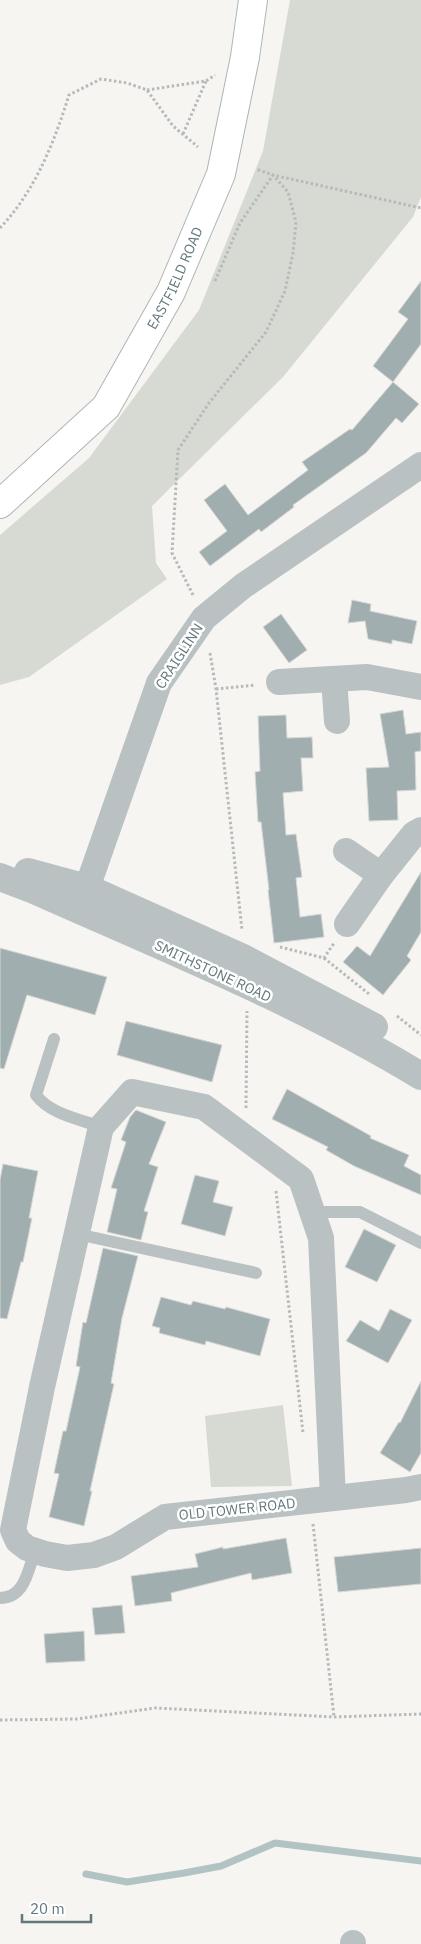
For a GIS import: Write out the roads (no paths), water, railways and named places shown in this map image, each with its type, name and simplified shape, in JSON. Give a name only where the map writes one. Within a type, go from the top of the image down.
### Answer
[{"type":"main road","name":"EASTFIELD ROAD","points":[[0,504],[106,407],[171,292],[221,174],[245,57],[253,0]]},
{"type":"street","name":"CRAIGLINN","points":[[87,888],[158,682],[204,618],[243,586],[421,466]]},
{"type":"street","points":[[279,682],[366,677],[421,687]]},
{"type":"street","points":[[334,679],[337,721]]},
{"type":"street","points":[[347,924],[381,874],[414,834],[421,830]]},
{"type":"street","points":[[346,851],[381,874]]},
{"type":"street","name":"SMITHSTONE ROAD","points":[[0,864],[87,888],[241,957],[376,1028],[421,1058]]},
{"type":"street","name":"SMITHSTONE ROAD","points":[[0,877],[34,890],[252,988],[378,1050],[421,1076]]},
{"type":"street","points":[[77,1234],[101,1127],[132,1092],[204,1107],[301,1179],[321,1238],[333,1498]]},
{"type":"street","name":"OLD TOWER ROAD","points":[[77,1234],[42,1387],[13,1530],[18,1541],[35,1551],[67,1558],[94,1555],[116,1547],[165,1517],[421,1487]]},
{"type":"lane","points":[[54,1039],[36,1095],[43,1104],[53,1110],[101,1127]]},
{"type":"lane","points":[[312,1212],[360,1212],[421,1243]]},
{"type":"lane","points":[[77,1234],[256,1273]]},
{"type":"lane","points":[[0,1598],[11,1597],[18,1593],[35,1551]]},
{"type":"waterway","points":[[86,1874],[127,1882],[184,1873],[221,1866],[275,1843],[421,1861]]}]
